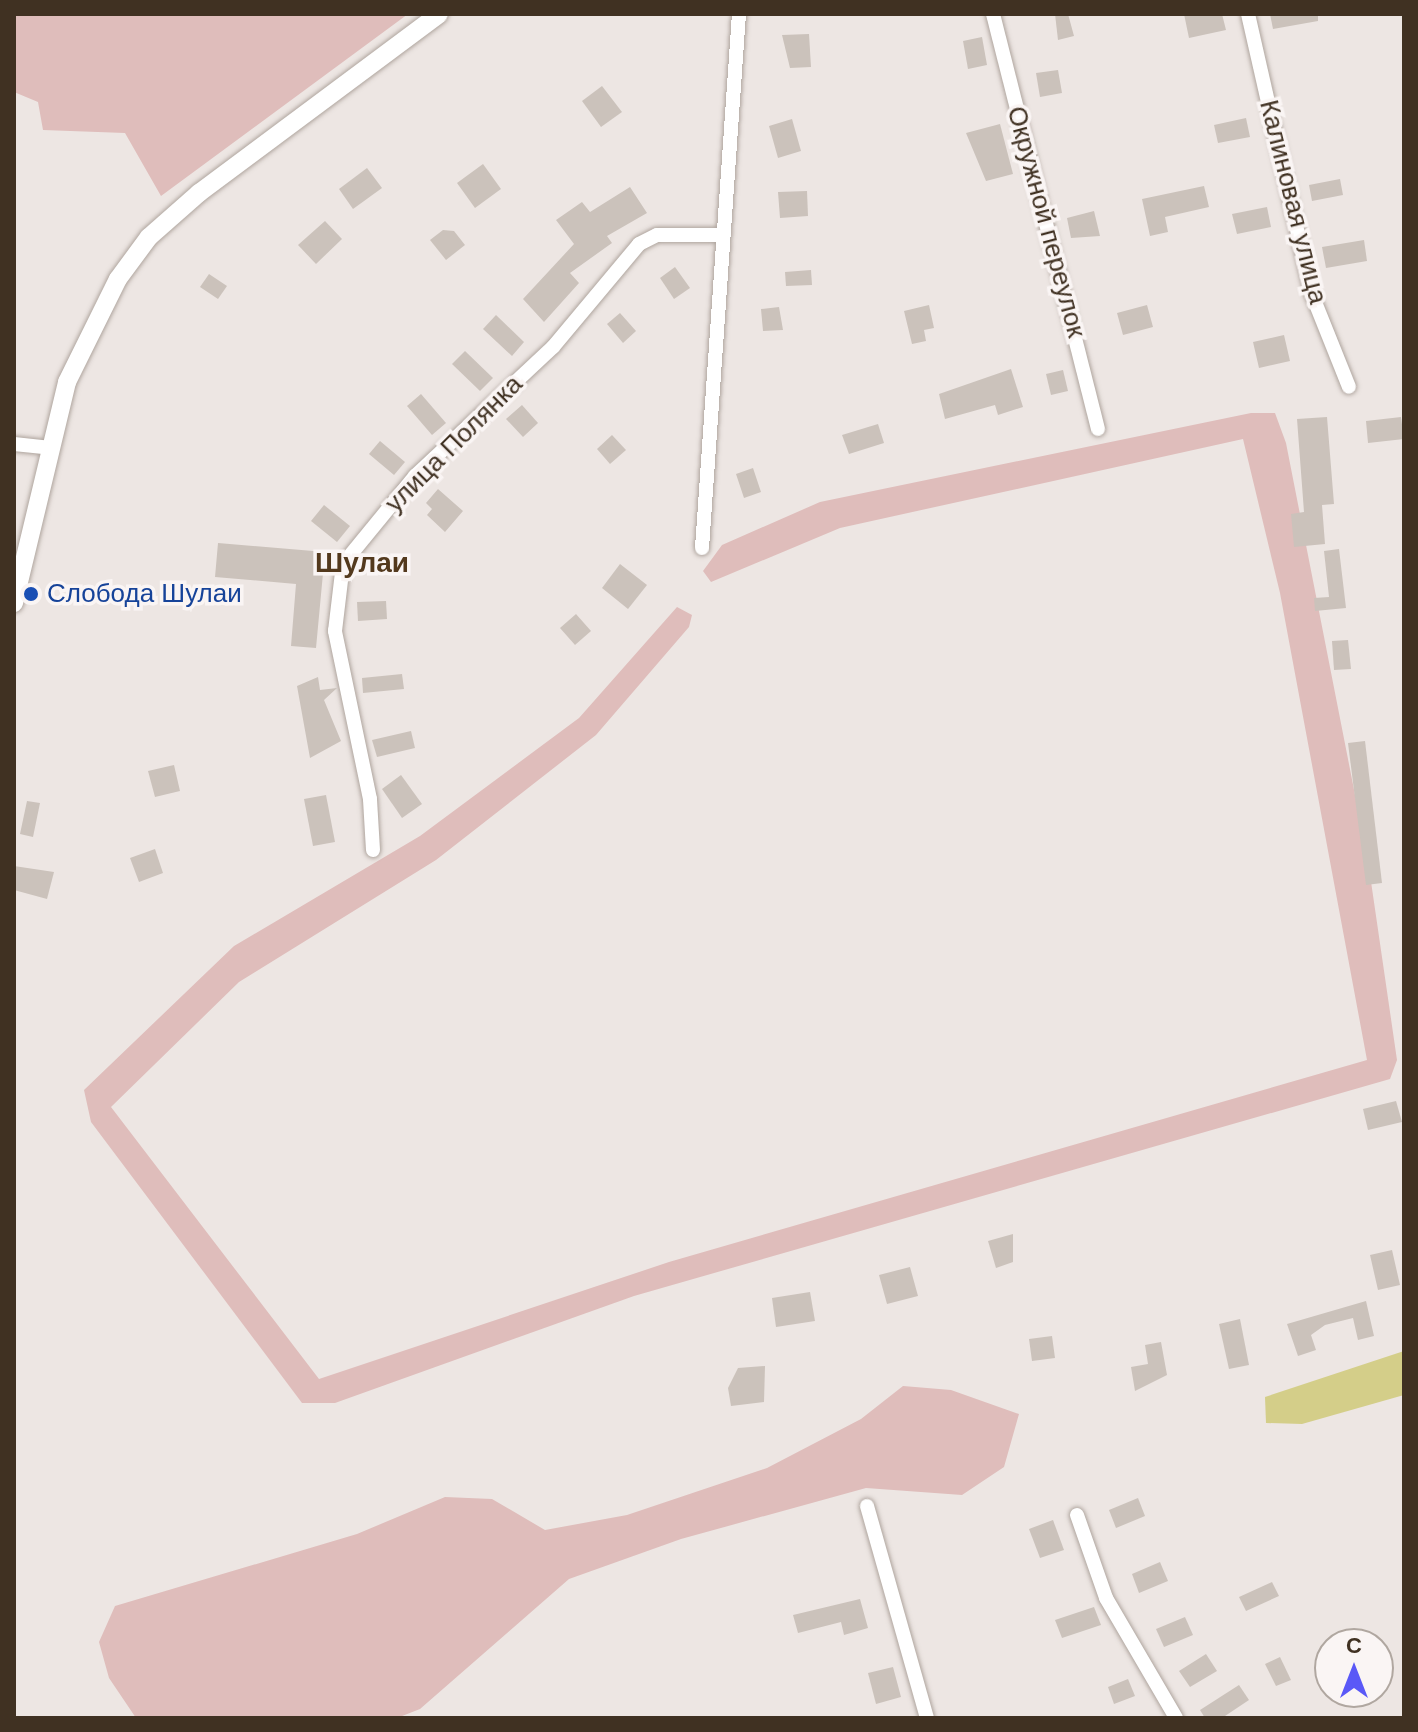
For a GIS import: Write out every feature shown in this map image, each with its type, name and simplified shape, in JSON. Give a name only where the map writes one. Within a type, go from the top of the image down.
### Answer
[{"type":"street","points":[[14,603],[51,448],[84,340],[149,237],[439,14]]},
{"type":"street","points":[[702,548],[739,14]]},
{"type":"street","name":"Окружной переулок","points":[[993,14],[1098,429]]},
{"type":"street","name":"Калиновая улица","points":[[1248,14],[1311,292],[1349,387]]},
{"type":"street","name":"улица Полянка","points":[[373,850],[370,799],[335,631],[343,564],[415,476],[553,347],[639,244],[657,235],[722,235]]},
{"type":"street","points":[[14,444],[51,448]]},
{"type":"street","points":[[867,1506],[927,1718]]},
{"type":"street","points":[[1077,1515],[1106,1598],[1176,1718]]},
{"type":"shaded area","points":[[14,14],[408,14],[161,196],[125,133],[43,130],[38,102],[14,92]]},
{"type":"shaded area","points":[[1251,413],[1275,413],[1286,443],[1368,861],[1397,1060],[1390,1079],[634,1296],[335,1403],[302,1403],[91,1122],[84,1090],[234,946],[420,836],[579,718],[677,607],[692,615],[689,627],[596,735],[436,860],[239,982],[111,1107],[319,1379],[669,1262],[1367,1060],[1280,593],[1243,439],[840,528],[711,582],[703,571],[722,545],[820,502]]},
{"type":"shaded area","points":[[1404,1351],[1404,1395],[1302,1424],[1266,1423],[1265,1397]]},
{"type":"shaded area","points":[[903,1386],[951,1390],[1019,1414],[1004,1467],[962,1495],[866,1488],[681,1539],[569,1579],[420,1709],[397,1718],[136,1718],[109,1678],[99,1642],[115,1606],[357,1534],[445,1497],[492,1499],[545,1530],[627,1515],[767,1468],[861,1419]]},
{"type":"building","points":[[1055,14],[1068,14],[1074,36],[1058,40]]},
{"type":"building","points":[[1184,14],[1222,14],[1226,30],[1189,38]]},
{"type":"building","points":[[1270,14],[1318,14],[1318,21],[1273,29]]},
{"type":"building","points":[[809,34],[811,67],[790,68],[782,35]]},
{"type":"building","points":[[982,37],[987,65],[968,69],[963,41]]},
{"type":"building","points":[[1058,70],[1062,93],[1040,97],[1036,73]]},
{"type":"building","points":[[602,86],[622,112],[601,127],[582,101]]},
{"type":"building","points":[[1246,118],[1250,137],[1218,143],[1214,125]]},
{"type":"building","points":[[792,119],[801,151],[778,158],[769,126]]},
{"type":"building","points":[[1000,124],[1013,174],[986,181],[966,133]]},
{"type":"building","points":[[483,164],[501,189],[475,208],[457,183]]},
{"type":"building","points":[[367,168],[382,188],[353,209],[339,189]]},
{"type":"building","points":[[1340,179],[1343,195],[1312,201],[1309,185]]},
{"type":"building","points":[[1204,186],[1209,207],[1165,217],[1168,232],[1150,236],[1142,199]]},
{"type":"building","points":[[630,187],[647,213],[607,236],[612,243],[570,273],[579,283],[544,322],[523,299],[574,244],[556,220],[582,202],[590,212]]},
{"type":"building","points":[[807,191],[808,216],[780,218],[778,192]]},
{"type":"building","points":[[1267,207],[1271,227],[1237,234],[1232,214]]},
{"type":"building","points":[[1094,211],[1100,236],[1071,238],[1067,218]]},
{"type":"building","points":[[325,221],[342,239],[316,264],[298,245]]},
{"type":"building","points":[[443,230],[454,231],[465,245],[446,260],[430,240]]},
{"type":"building","points":[[1364,240],[1367,261],[1326,268],[1322,247]]},
{"type":"building","points":[[675,267],[690,288],[674,299],[660,278]]},
{"type":"building","points":[[811,270],[812,285],[786,286],[785,272]]},
{"type":"building","points":[[209,274],[227,286],[218,299],[200,287]]},
{"type":"building","points":[[929,305],[934,328],[924,330],[926,341],[912,344],[904,311]]},
{"type":"building","points":[[1147,305],[1153,327],[1123,335],[1117,313]]},
{"type":"building","points":[[779,307],[783,330],[763,331],[761,309]]},
{"type":"building","points":[[620,313],[636,331],[623,343],[607,324]]},
{"type":"building","points":[[496,315],[524,342],[512,356],[483,329]]},
{"type":"building","points":[[1284,335],[1290,361],[1259,368],[1253,342]]},
{"type":"building","points":[[465,351],[493,378],[480,391],[452,364]]},
{"type":"building","points":[[1011,369],[1023,407],[998,415],[995,405],[945,419],[939,394]]},
{"type":"building","points":[[1063,370],[1068,391],[1051,395],[1046,374]]},
{"type":"building","points":[[421,394],[446,423],[432,435],[407,406]]},
{"type":"building","points":[[522,405],[538,423],[523,437],[506,419]]},
{"type":"building","points":[[1327,417],[1334,504],[1322,505],[1325,544],[1294,547],[1291,514],[1304,512],[1297,419]]},
{"type":"building","points":[[1401,417],[1404,439],[1368,443],[1366,421]]},
{"type":"building","points":[[878,424],[884,443],[849,454],[842,435]]},
{"type":"building","points":[[612,435],[626,450],[610,464],[597,449]]},
{"type":"building","points":[[380,441],[405,462],[394,475],[369,454]]},
{"type":"building","points":[[753,468],[761,492],[744,498],[736,474]]},
{"type":"building","points":[[438,489],[463,511],[445,532],[427,515],[432,509],[426,503]]},
{"type":"building","points":[[324,505],[350,526],[337,542],[311,521]]},
{"type":"building","points":[[218,543],[325,552],[316,648],[291,646],[296,584],[215,577]]},
{"type":"building","points":[[1339,549],[1346,608],[1315,611],[1314,598],[1329,597],[1324,551]]},
{"type":"building","points":[[620,564],[647,585],[628,609],[602,588]]},
{"type":"building","points":[[386,601],[387,619],[358,621],[357,602]]},
{"type":"building","points":[[576,614],[591,631],[575,645],[560,628]]},
{"type":"building","points":[[1348,640],[1351,669],[1334,670],[1332,641]]},
{"type":"building","points":[[402,674],[404,689],[363,693],[362,678]]},
{"type":"building","points":[[318,677],[320,690],[337,688],[324,700],[341,741],[310,758],[297,686]]},
{"type":"building","points":[[411,731],[415,748],[377,757],[372,740]]},
{"type":"building","points":[[1365,741],[1382,883],[1366,885],[1348,743]]},
{"type":"building","points":[[174,765],[180,791],[155,797],[148,771]]},
{"type":"building","points":[[401,775],[422,804],[402,818],[382,789]]},
{"type":"building","points":[[326,795],[335,842],[313,846],[304,799]]},
{"type":"building","points":[[27,801],[40,803],[33,837],[20,834]]},
{"type":"building","points":[[155,849],[163,873],[139,882],[130,858]]},
{"type":"building","points":[[14,866],[54,872],[47,899],[14,890]]},
{"type":"building","points":[[1396,1101],[1402,1122],[1368,1130],[1363,1109]]},
{"type":"building","points":[[1013,1234],[1013,1262],[996,1268],[988,1241]]},
{"type":"building","points":[[1392,1250],[1400,1285],[1378,1290],[1370,1255]]},
{"type":"building","points":[[910,1267],[918,1296],[887,1304],[879,1275]]},
{"type":"building","points":[[810,1292],[815,1321],[776,1327],[772,1298]]},
{"type":"building","points":[[1366,1301],[1374,1336],[1358,1340],[1353,1318],[1325,1325],[1311,1335],[1316,1350],[1298,1356],[1287,1324]]},
{"type":"building","points":[[1240,1319],[1249,1365],[1229,1369],[1219,1324]]},
{"type":"building","points":[[1052,1336],[1055,1358],[1032,1361],[1029,1339]]},
{"type":"building","points":[[1161,1342],[1167,1375],[1135,1391],[1131,1367],[1148,1364],[1145,1345]]},
{"type":"building","points":[[765,1366],[764,1402],[731,1406],[728,1388],[738,1368]]},
{"type":"building","points":[[1138,1498],[1145,1516],[1116,1528],[1109,1510]]},
{"type":"building","points":[[1053,1520],[1064,1550],[1040,1558],[1029,1529]]},
{"type":"building","points":[[1160,1562],[1168,1581],[1139,1593],[1132,1574]]},
{"type":"building","points":[[1272,1582],[1279,1596],[1246,1611],[1239,1597]]},
{"type":"building","points":[[860,1599],[868,1628],[844,1635],[841,1622],[798,1633],[793,1615]]},
{"type":"building","points":[[1094,1607],[1101,1625],[1062,1638],[1055,1620]]},
{"type":"building","points":[[1185,1617],[1193,1635],[1164,1647],[1156,1629]]},
{"type":"building","points":[[1206,1654],[1217,1671],[1190,1687],[1179,1671]]},
{"type":"building","points":[[1280,1657],[1291,1680],[1276,1686],[1265,1664]]},
{"type":"building","points":[[893,1667],[901,1697],[876,1704],[868,1673]]},
{"type":"building","points":[[1128,1679],[1135,1696],[1114,1704],[1108,1687]]},
{"type":"building","points":[[1239,1685],[1249,1700],[1222,1718],[1205,1718],[1200,1710]]},
{"type":"place","name":"Слобода Шулаи","points":[[31,594]]},
{"type":"district","name":"Шулаи","points":[[362,563]]}]
